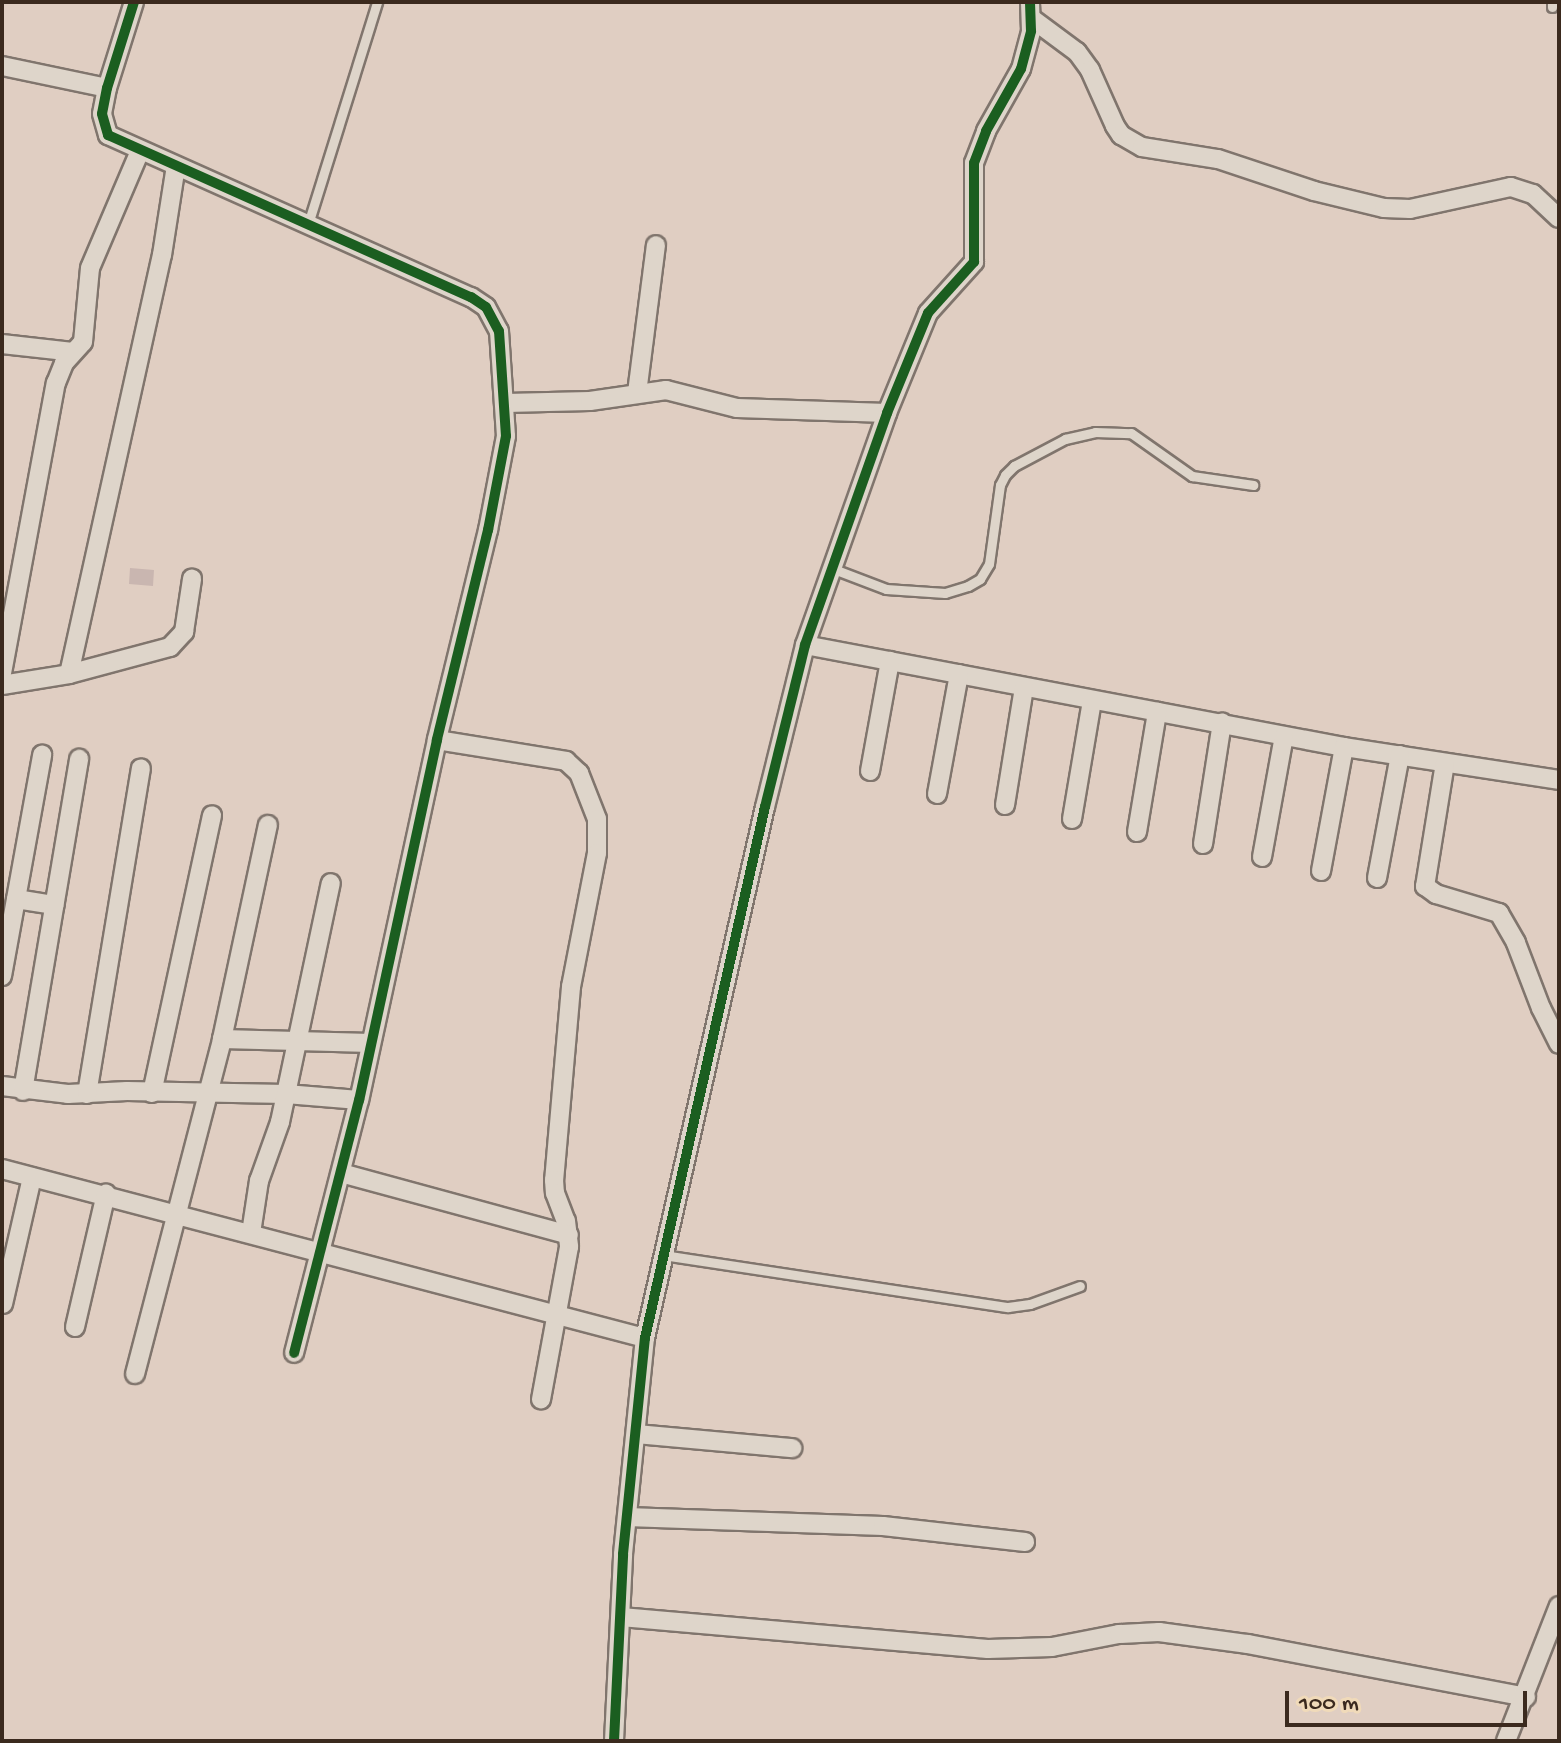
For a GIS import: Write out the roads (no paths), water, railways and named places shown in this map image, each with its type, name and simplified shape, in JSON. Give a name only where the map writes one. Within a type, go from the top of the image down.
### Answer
[{"type":"street","points":[[134,2],[107,88],[104,130],[140,151],[471,297],[486,307],[499,331],[506,403],[505,446],[359,1100],[294,1353]]},
{"type":"street","points":[[1031,10],[1077,52],[1090,70],[1121,135],[1142,147],[1218,159],[1314,191],[1384,208],[1410,209],[1511,187],[1533,194],[1559,218]]},
{"type":"street","points":[[614,1741],[627,1517],[645,1338],[805,645],[887,413],[928,313],[974,262],[974,163],[986,131],[1021,69],[1031,10]]},
{"type":"street","points":[[2,66],[107,88]]},
{"type":"street","points":[[2,673],[4,646],[56,383],[64,363],[84,335],[90,268],[140,151]]},
{"type":"street","points":[[69,674],[162,255],[176,166]]},
{"type":"street","points":[[637,393],[656,245]]},
{"type":"street","points":[[2,346],[73,352]]},
{"type":"street","points":[[506,403],[590,401],[666,390],[737,408],[887,413]]},
{"type":"street","points":[[2,685],[69,674],[170,647],[184,632],[192,579]]},
{"type":"street","points":[[805,645],[1344,747],[1559,780]]},
{"type":"street","points":[[870,771],[890,661]]},
{"type":"street","points":[[937,794],[959,674]]},
{"type":"street","points":[[1005,805],[1024,688]]},
{"type":"street","points":[[1072,819],[1092,701]]},
{"type":"street","points":[[1137,832],[1157,712]]},
{"type":"street","points":[[1203,844],[1222,722]]},
{"type":"street","points":[[1262,857],[1284,736]]},
{"type":"street","points":[[437,740],[566,761],[579,773],[597,819],[597,853],[571,987],[554,1180],[569,1235],[541,1399]]},
{"type":"street","points":[[1321,871],[1344,747]]},
{"type":"street","points":[[2,976],[42,755]]},
{"type":"street","points":[[1377,878],[1400,755]]},
{"type":"street","points":[[23,1091],[79,759]]},
{"type":"street","points":[[1445,763],[1425,886],[1436,894],[1499,913],[1516,943],[1541,1008],[1559,1044]]},
{"type":"street","points":[[87,1094],[141,768]]},
{"type":"street","points":[[152,1093],[212,815]]},
{"type":"street","points":[[135,1374],[222,1039],[268,825]]},
{"type":"street","points":[[251,1233],[259,1181],[286,1094],[331,883]]},
{"type":"street","points":[[16,899],[55,905]]},
{"type":"street","points":[[222,1039],[371,1043]]},
{"type":"street","points":[[2,1086],[23,1091],[87,1094],[286,1094],[359,1100]]},
{"type":"street","points":[[2,1169],[176,1212],[645,1338]]},
{"type":"street","points":[[341,1173],[569,1235]]},
{"type":"street","points":[[3,1304],[32,1177]]},
{"type":"street","points":[[75,1327],[106,1194]]},
{"type":"street","points":[[637,1434],[792,1448]]},
{"type":"street","points":[[627,1517],[883,1526],[1025,1542]]},
{"type":"street","points":[[1506,1741],[1526,1697],[1548,1628],[1559,1606]]},
{"type":"street","points":[[621,1617],[988,1649],[1052,1647],[1119,1634],[1178,1633],[1526,1697]]},
{"type":"lane","points":[[308,224],[377,2]]},
{"type":"lane","points":[[831,568],[886,589],[945,593],[968,586],[980,579],[989,564],[1000,485],[1005,475],[1014,466],[1065,439],[1095,432],[1131,433],[1192,476],[1253,485]]},
{"type":"lane","points":[[663,1255],[1008,1307],[1030,1304],[1080,1286]]}]
